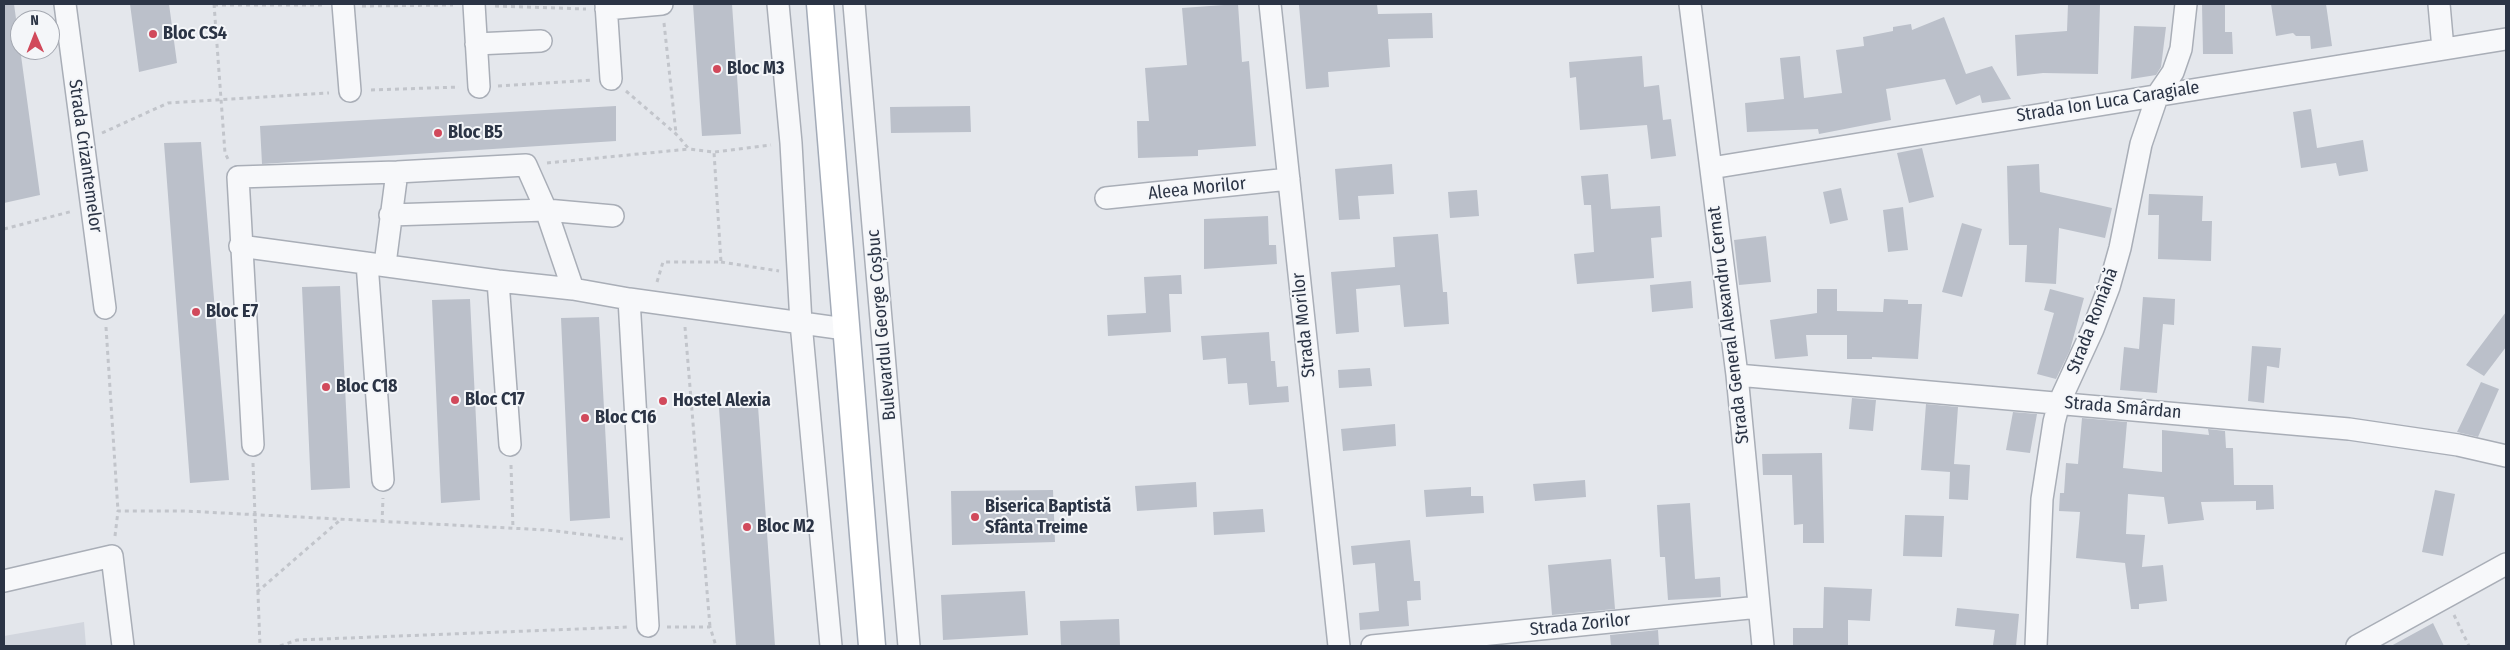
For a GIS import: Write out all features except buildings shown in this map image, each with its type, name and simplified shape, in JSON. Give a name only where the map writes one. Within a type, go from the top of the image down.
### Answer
[{"type":"main road","name":"Bulevardul George Coșbuc","points":[[820,4],[872,646]]},
{"type":"street","name":"Strada Crizantemelor","points":[[64,4],[105,308]]},
{"type":"street","points":[[778,4],[791,143],[801,323],[831,646]]},
{"type":"street","name":"Bulevardul George Coșbuc","points":[[854,4],[910,646]]},
{"type":"street","name":"Strada Morilor","points":[[1270,4],[1339,646]]},
{"type":"street","name":"Strada General Alexandru Cernat","points":[[1690,4],[1737,375],[1764,646]]},
{"type":"street","name":"Strada Română","points":[[2036,646],[2042,499],[2050,441],[2059,403],[2093,329],[2108,287],[2120,248],[2141,144],[2158,94],[2173,72],[2181,49],[2186,4]]},
{"type":"street","points":[[2439,4],[2443,49]]},
{"type":"street","points":[[343,5],[350,91]]},
{"type":"street","points":[[474,5],[479,87]]},
{"type":"street","points":[[611,79],[606,7],[662,8]]},
{"type":"street","name":"Strada Ion Luca Caragiale","points":[[1711,168],[2506,39]]},
{"type":"street","points":[[476,44],[541,41]]},
{"type":"street","points":[[253,445],[240,246],[238,177],[397,172],[526,165],[546,210],[573,289]]},
{"type":"street","points":[[383,480],[376,264],[390,215],[397,172]]},
{"type":"street","name":"Aleea Morilor","points":[[1106,198],[1289,179]]},
{"type":"street","points":[[390,215],[546,210],[613,216]]},
{"type":"street","points":[[240,246],[498,281],[573,289],[628,299],[845,329]]},
{"type":"street","points":[[498,281],[510,444]]},
{"type":"street","points":[[628,299],[648,626]]},
{"type":"street","name":"Strada Smârdan","points":[[1737,375],[2350,429],[2458,445],[2506,456]]},
{"type":"street","points":[[4,581],[112,556],[123,646]]},
{"type":"street","points":[[2357,646],[2506,564]]},
{"type":"street","name":"Strada Zorilor","points":[[1372,646],[1759,607]]},
{"type":"path","points":[[238,177],[225,153],[214,4],[606,7]]},
{"type":"path","points":[[662,8],[676,134]]},
{"type":"path","points":[[83,141],[168,103],[220,102],[350,91],[479,87],[611,79],[676,134],[689,149]]},
{"type":"path","points":[[526,165],[689,149],[714,152],[791,143]]},
{"type":"path","points":[[714,152],[721,262]]},
{"type":"path","points":[[4,229],[92,206]]},
{"type":"path","points":[[651,302],[663,262],[721,262],[798,273]]},
{"type":"path","points":[[684,306],[710,627],[716,646]]},
{"type":"path","points":[[105,308],[118,511],[112,556]]},
{"type":"path","points":[[510,444],[514,529]]},
{"type":"path","points":[[253,445],[256,592],[260,646]]},
{"type":"path","points":[[118,511],[185,511],[339,521],[547,530],[644,541]]},
{"type":"path","points":[[256,592],[339,521]]},
{"type":"path","points":[[2446,598],[2469,646]]},
{"type":"path","points":[[280,646],[297,640],[648,626],[710,627]]},
{"type":"shaded area","points":[[84,622],[86,646],[4,646],[4,636]]},
{"type":"place","name":"Bloc CS4","points":[[153,34]]},
{"type":"place","name":"Bloc M3","points":[[717,69]]},
{"type":"place","name":"Bloc B5","points":[[438,133]]},
{"type":"place","name":"Bloc E7","points":[[196,312]]},
{"type":"place","name":"Bloc C18","points":[[326,387]]},
{"type":"place","name":"Bloc C17","points":[[455,400]]},
{"type":"place","name":"Hostel Alexia","points":[[663,401]]},
{"type":"place","name":"Bloc C16","points":[[585,418]]},
{"type":"place","name":"Biserica Baptistă Sfânta Treime","points":[[975,517]]},
{"type":"place","name":"Bloc M2","points":[[747,527]]}]
